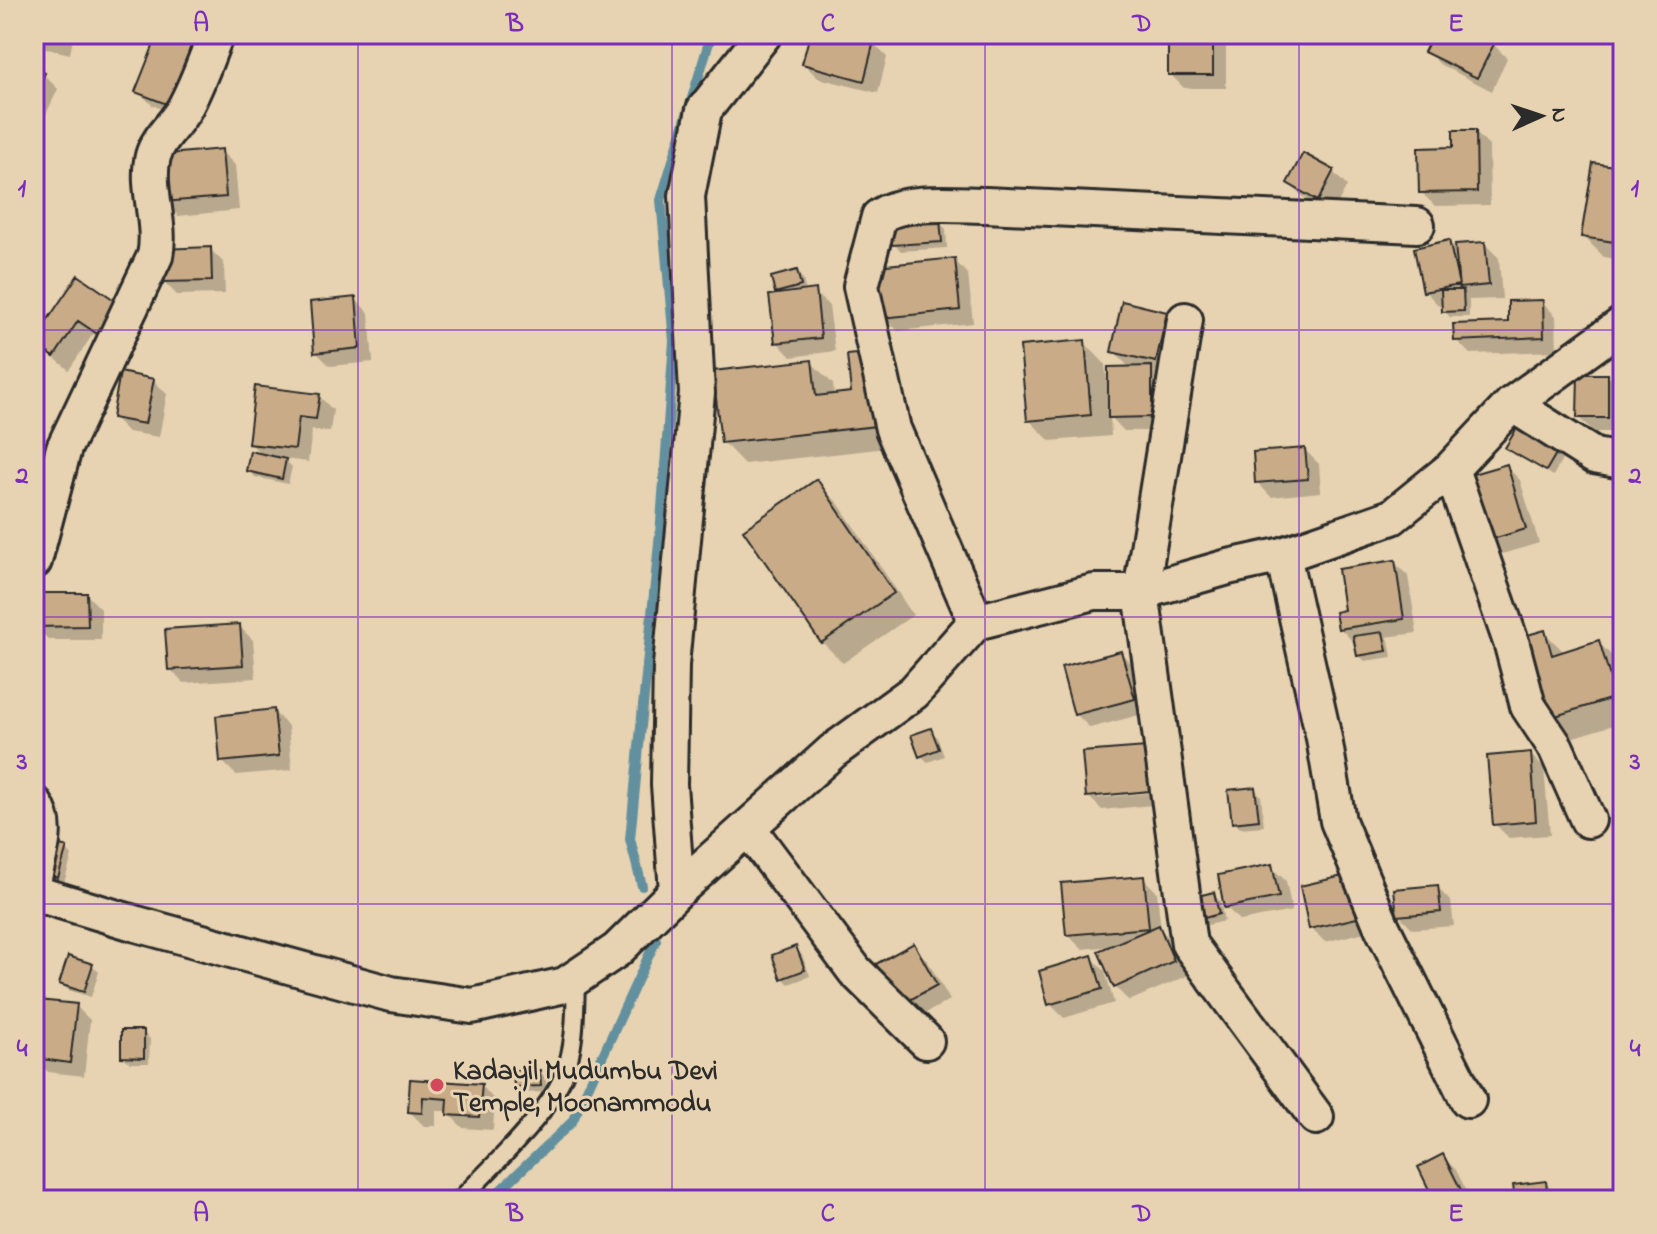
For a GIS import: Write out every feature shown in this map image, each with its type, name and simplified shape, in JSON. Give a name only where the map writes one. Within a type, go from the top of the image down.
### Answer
[{"type":"street","points":[[34,561],[64,448],[155,256],[158,243],[153,156],[183,109],[216,34]]},
{"type":"street","points":[[677,891],[669,785],[671,665],[697,393],[687,196],[704,110],[764,34]]},
{"type":"street","points":[[976,622],[893,429],[861,286],[879,217],[887,211],[916,206],[986,205],[1417,225]]},
{"type":"street","points":[[1185,320],[1141,592],[1189,944],[1316,1117]]},
{"type":"street","points":[[34,893],[391,994],[472,1006],[565,985],[617,950],[677,891],[833,751],[914,692],[976,622],[1094,592],[1141,592],[1283,555],[1392,517],[1451,469],[1512,404],[1623,324]]},
{"type":"street","points":[[1512,404],[1594,456],[1623,461]]},
{"type":"street","points":[[1451,469],[1512,645],[1528,706],[1556,748],[1588,820]]},
{"type":"street","points":[[1283,555],[1324,738],[1338,821],[1382,927],[1468,1100]]},
{"type":"street","points":[[34,803],[43,815],[43,835],[34,878]]},
{"type":"street","points":[[748,828],[855,971],[926,1041]]},
{"type":"lane","points":[[460,1200],[545,1105],[563,1076],[574,1031],[576,977]]},
{"type":"building","points":[[158,34],[206,34],[177,108],[135,92]]},
{"type":"building","points":[[810,34],[847,34],[874,41],[864,81],[802,64]]},
{"type":"building","points":[[1168,34],[1213,34],[1213,75],[1168,75]]},
{"type":"building","points":[[1433,34],[1478,34],[1495,42],[1477,78],[1424,52]]},
{"type":"building","points":[[34,67],[45,73],[34,97]]},
{"type":"building","points":[[1453,130],[1476,130],[1477,192],[1419,193],[1418,148],[1453,147]]},
{"type":"building","points":[[222,149],[226,197],[162,202],[158,155]]},
{"type":"building","points":[[1303,153],[1334,170],[1318,201],[1287,183]]},
{"type":"building","points":[[1593,163],[1623,167],[1621,243],[1581,237]]},
{"type":"building","points":[[940,220],[942,242],[892,245],[891,224]]},
{"type":"building","points":[[1449,240],[1459,285],[1423,292],[1414,248]]},
{"type":"building","points":[[1485,242],[1489,285],[1459,288],[1455,244]]},
{"type":"building","points":[[211,247],[212,281],[161,282],[160,249]]},
{"type":"building","points":[[955,258],[960,310],[882,318],[877,266]]},
{"type":"building","points":[[797,270],[801,286],[775,293],[771,277]]},
{"type":"building","points":[[78,275],[120,304],[99,335],[78,321],[54,357],[34,340]]},
{"type":"building","points":[[816,289],[821,338],[775,343],[769,295]]},
{"type":"building","points":[[1441,290],[1463,290],[1464,311],[1442,312]]},
{"type":"building","points":[[356,297],[360,348],[314,353],[310,302]]},
{"type":"building","points":[[1543,300],[1544,337],[1454,341],[1453,324],[1508,322],[1508,301]]},
{"type":"building","points":[[1122,301],[1167,312],[1156,362],[1111,352]]},
{"type":"building","points":[[1085,340],[1091,415],[1027,421],[1020,346]]},
{"type":"building","points":[[867,353],[876,426],[721,443],[713,371],[812,360],[816,396],[851,392],[847,355]]},
{"type":"building","points":[[1152,366],[1152,417],[1108,418],[1108,367]]},
{"type":"building","points":[[120,372],[154,379],[145,424],[112,418]]},
{"type":"building","points":[[1578,374],[1608,374],[1608,418],[1577,418]]},
{"type":"building","points":[[255,386],[320,394],[316,419],[299,417],[295,449],[248,444]]},
{"type":"building","points":[[1517,428],[1557,452],[1546,471],[1505,448]]},
{"type":"building","points":[[1305,448],[1308,479],[1255,483],[1253,452]]},
{"type":"building","points":[[250,451],[286,459],[282,479],[246,471]]},
{"type":"building","points":[[1507,464],[1526,529],[1486,541],[1466,476]]},
{"type":"building","points":[[817,479],[894,593],[821,643],[743,530]]},
{"type":"building","points":[[1395,560],[1404,619],[1338,629],[1335,612],[1344,610],[1338,569]]},
{"type":"building","points":[[34,593],[87,593],[88,626],[34,627]]},
{"type":"building","points":[[240,624],[243,665],[168,670],[165,629]]},
{"type":"building","points":[[1545,630],[1552,655],[1599,640],[1616,697],[1549,718],[1524,636]]},
{"type":"building","points":[[1383,632],[1387,651],[1357,656],[1353,636]]},
{"type":"building","points":[[1121,651],[1135,699],[1074,715],[1061,667]]},
{"type":"building","points":[[274,709],[279,756],[220,762],[216,716]]},
{"type":"building","points":[[931,728],[939,749],[919,757],[911,735]]},
{"type":"building","points":[[1146,747],[1150,791],[1086,797],[1082,752]]},
{"type":"building","points":[[1531,752],[1536,821],[1493,825],[1487,756]]},
{"type":"building","points":[[1255,787],[1259,820],[1232,823],[1228,790]]},
{"type":"building","points":[[50,842],[67,847],[58,878],[41,873]]},
{"type":"building","points":[[1272,864],[1279,897],[1224,908],[1218,875]]},
{"type":"building","points":[[1347,875],[1357,918],[1309,929],[1300,886]]},
{"type":"building","points":[[1144,876],[1149,928],[1066,935],[1061,883]]},
{"type":"building","points":[[1438,885],[1441,912],[1397,916],[1394,889]]},
{"type":"building","points":[[1214,892],[1219,914],[1190,922],[1185,899]]},
{"type":"building","points":[[1159,925],[1174,961],[1114,988],[1098,951]]},
{"type":"building","points":[[914,943],[937,985],[899,1006],[876,964]]},
{"type":"building","points":[[796,946],[805,970],[781,979],[772,955]]},
{"type":"building","points":[[1092,955],[1102,989],[1048,1005],[1039,971]]},
{"type":"building","points":[[68,956],[93,964],[84,992],[59,984]]},
{"type":"building","points":[[38,1000],[77,1004],[70,1063],[34,1058]]},
{"type":"building","points":[[121,1030],[144,1030],[144,1058],[121,1057]]},
{"type":"building","points":[[513,1070],[540,1070],[541,1086],[514,1087]]},
{"type":"building","points":[[410,1079],[482,1084],[479,1117],[447,1115],[448,1099],[423,1097],[422,1113],[408,1112]]},
{"type":"building","points":[[1443,1154],[1464,1196],[1456,1200],[1434,1200],[1418,1167]]},
{"type":"building","points":[[1546,1181],[1548,1200],[1515,1200],[1513,1185]]},
{"type":"waterway","points":[[642,886],[630,839],[661,522],[674,341],[661,200],[710,39],[715,34]]},
{"type":"waterway","points":[[490,1200],[572,1122],[656,940]]},
{"type":"place","name":"Kadayil Mudumbu Devi Temple, Moonammodu","points":[[437,1085]]}]
